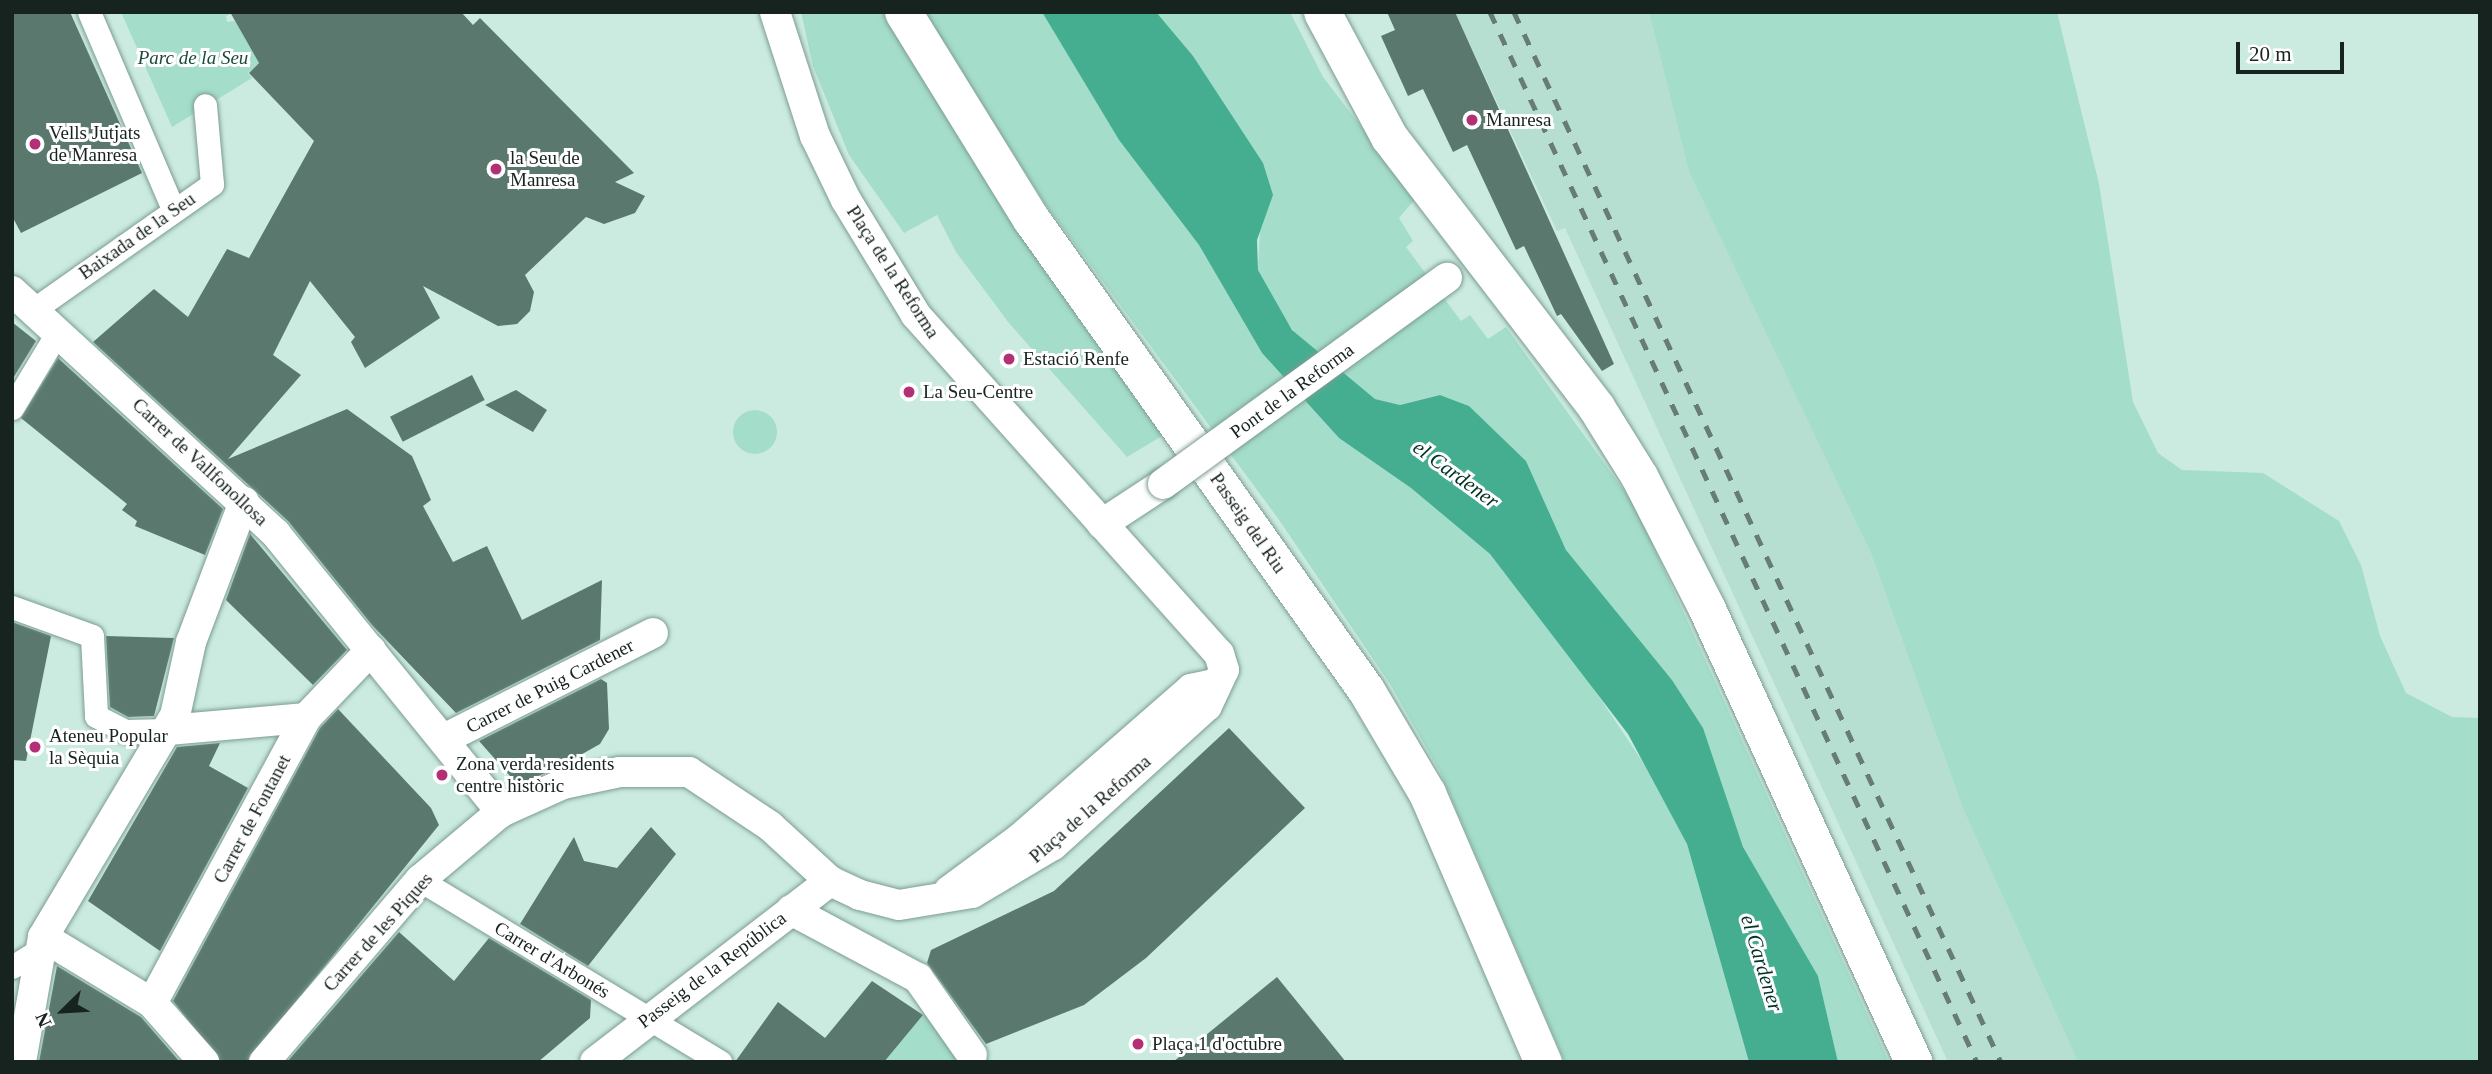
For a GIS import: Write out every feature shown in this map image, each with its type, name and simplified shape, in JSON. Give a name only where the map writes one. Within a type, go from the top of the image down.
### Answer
[{"type":"street","points":[[89,12],[174,211]]},
{"type":"street","name":"Plaça de la Reforma","points":[[501,812],[586,779],[620,772],[689,772],[770,827],[830,881],[883,903],[940,897],[989,887],[1037,859],[1207,706],[1225,661],[954,361],[890,274],[815,136],[775,12]]},
{"type":"street","name":"Passeig del Riu","points":[[903,12],[1031,219],[1366,690],[1427,793],[1543,1062]]},
{"type":"street","points":[[1322,12],[1389,137],[1596,407],[1639,476],[1707,609],[1913,1062]]},
{"type":"street","name":"Baixada de la Seu","points":[[22,301],[174,211],[212,184],[205,105]]},
{"type":"street","name":"Pont de la Reforma","points":[[1102,524],[1163,484],[1480,254]]},
{"type":"street","name":"Carrer de Vallfonollosa","points":[[22,301],[244,502],[446,738],[501,812]]},
{"type":"street","points":[[12,408],[57,333]]},
{"type":"street","points":[[22,1062],[42,943],[154,744],[168,730],[191,642],[244,502]]},
{"type":"street","points":[[12,607],[92,636],[96,716],[125,731],[306,718]]},
{"type":"street","name":"Carrer de Puig Cardener","points":[[446,738],[653,633]]},
{"type":"street","name":"Carrer de Fontanet","points":[[152,1003],[306,718],[371,650]]},
{"type":"street","name":"Carrer de les Piques","points":[[264,1062],[421,880],[501,812]]},
{"type":"street","name":"Carrer d'Arbonés","points":[[421,880],[720,1062]]},
{"type":"street","name":"Passeig de la República","points":[[595,1062],[647,1017],[830,881]]},
{"type":"street","points":[[791,910],[918,978],[972,1055]]},
{"type":"street","points":[[42,943],[152,1003],[204,1062]]},
{"type":"street","points":[[12,967],[42,943]]},
{"type":"shaded area","points":[[1455,12],[1649,12],[1870,551],[1964,811],[2078,1062],[1948,1062],[1565,228],[1557,231]]},
{"type":"green space","name":"Parc de la Seu","points":[[121,12],[235,12],[226,16],[227,22],[235,21],[259,63],[248,73],[252,78],[172,127]]},
{"type":"green space","points":[[801,12],[889,12],[1170,431],[1127,457],[1009,323],[956,252],[937,215],[904,233],[849,155],[813,66]]},
{"type":"green space","points":[[925,12],[1042,12],[1119,140],[1199,245],[1262,353],[1339,438],[1411,488],[1490,554],[1583,673],[1665,795],[1687,844],[1749,1062],[1565,1062],[1440,772],[1390,684],[1277,517],[1044,202]]},
{"type":"green space","points":[[1156,12],[1290,12],[1323,77],[1416,198],[1399,218],[1413,241],[1406,247],[1461,321],[1470,315],[1488,339],[1506,327],[1635,506],[1889,1062],[1838,1062],[1818,976],[1743,848],[1711,757],[1672,680],[1566,550],[1526,461],[1469,406],[1440,395],[1400,405],[1375,399],[1299,338],[1272,303],[1258,270],[1263,163]]},
{"type":"green space","points":[[1649,12],[2057,12],[2099,184],[2133,402],[2158,453],[2182,470],[2263,473],[2339,521],[2361,565],[2380,636],[2406,693],[2452,717],[2480,718],[2480,1062],[2078,1062],[1964,811],[1870,551],[1689,171]]},
{"type":"green space","points":[[755,410],[764,411],[771,416],[776,423],[776,441],[771,448],[764,453],[755,454],[746,453],[739,448],[734,441],[733,432],[734,423],[739,416],[746,411]]},
{"type":"green space","points":[[924,1014],[963,1062],[884,1062]]},
{"type":"water","name":"el Cardener","points":[[1042,12],[1156,12],[1193,56],[1263,163],[1273,195],[1257,240],[1258,270],[1292,330],[1375,399],[1400,405],[1440,395],[1469,406],[1526,461],[1566,550],[1672,680],[1703,728],[1743,847],[1818,976],[1838,1062],[1749,1062],[1687,844],[1628,734],[1490,554],[1411,488],[1339,438],[1262,353],[1199,245],[1119,140]]},
{"type":"building","points":[[12,12],[70,12],[142,173],[21,233],[12,216]]},
{"type":"building","points":[[230,12],[461,12],[473,25],[480,18],[634,173],[615,182],[645,196],[635,213],[604,224],[586,217],[525,275],[534,292],[530,311],[517,324],[498,326],[423,286],[440,318],[365,368],[351,342],[355,337],[310,281],[273,355],[301,375],[228,459],[347,409],[412,456],[431,500],[423,506],[453,562],[487,546],[522,620],[602,580],[600,640],[456,713],[372,625],[288,521],[93,342],[154,289],[188,317],[227,249],[249,258],[314,141],[249,73],[259,63]]},
{"type":"building","name":"Manresa","points":[[1387,12],[1455,12],[1614,364],[1602,371],[1561,314],[1557,316],[1524,246],[1516,250],[1467,145],[1453,152],[1423,89],[1408,96],[1381,36],[1395,30]]},
{"type":"building","points":[[12,322],[36,341],[12,380]]},
{"type":"building","points":[[58,358],[223,509],[205,555],[135,526],[137,521],[122,510],[127,504],[21,418]]},
{"type":"building","points":[[472,375],[485,400],[403,442],[390,417]]},
{"type":"building","points":[[516,390],[547,410],[533,432],[485,405]]},
{"type":"building","points":[[250,534],[347,650],[313,685],[226,600]]},
{"type":"building","points":[[12,622],[51,636],[26,761],[12,760]]},
{"type":"building","points":[[106,636],[174,638],[154,716],[128,717],[110,707]]},
{"type":"building","points":[[601,679],[607,683],[609,729],[600,744],[561,766],[518,785],[479,741]]},
{"type":"building","points":[[338,709],[431,808],[439,825],[247,1062],[221,1062],[173,1001],[320,728]]},
{"type":"building","points":[[1229,728],[1305,808],[1146,958],[1084,1005],[986,1044],[927,963],[931,950],[1054,891]]},
{"type":"building","points":[[220,743],[209,766],[248,788],[160,951],[88,901],[177,747]]},
{"type":"building","points":[[651,827],[676,854],[588,966],[520,924],[574,837],[584,861],[617,868]]},
{"type":"building","points":[[399,932],[454,981],[489,938],[591,1000],[590,1018],[538,1062],[287,1062]]},
{"type":"building","points":[[57,966],[141,1017],[180,1062],[39,1062]]},
{"type":"building","points":[[1277,977],[1346,1062],[1173,1062]]},
{"type":"building","points":[[872,981],[923,1015],[884,1062],[735,1062],[778,1002],[825,1038]]},
{"type":"railway","points":[[1490,12],[1977,1062]]},
{"type":"railway","points":[[1514,12],[2001,1062]]},
{"type":"place","name":"Manresa","points":[[1472,120]]},
{"type":"place","name":"Vells Jutjats de Manresa","points":[[35,144]]},
{"type":"place","name":"la Seu de Manresa","points":[[496,169]]},
{"type":"place","name":"Estació Renfe","points":[[1009,359]]},
{"type":"place","name":"La Seu-Centre","points":[[909,392]]},
{"type":"place","name":"Ateneu Popular la Sèquia","points":[[35,747]]},
{"type":"place","name":"Zona verda residents centre històric","points":[[442,775]]},
{"type":"place","name":"Plaça 1 d'octubre","points":[[1138,1044]]}]
